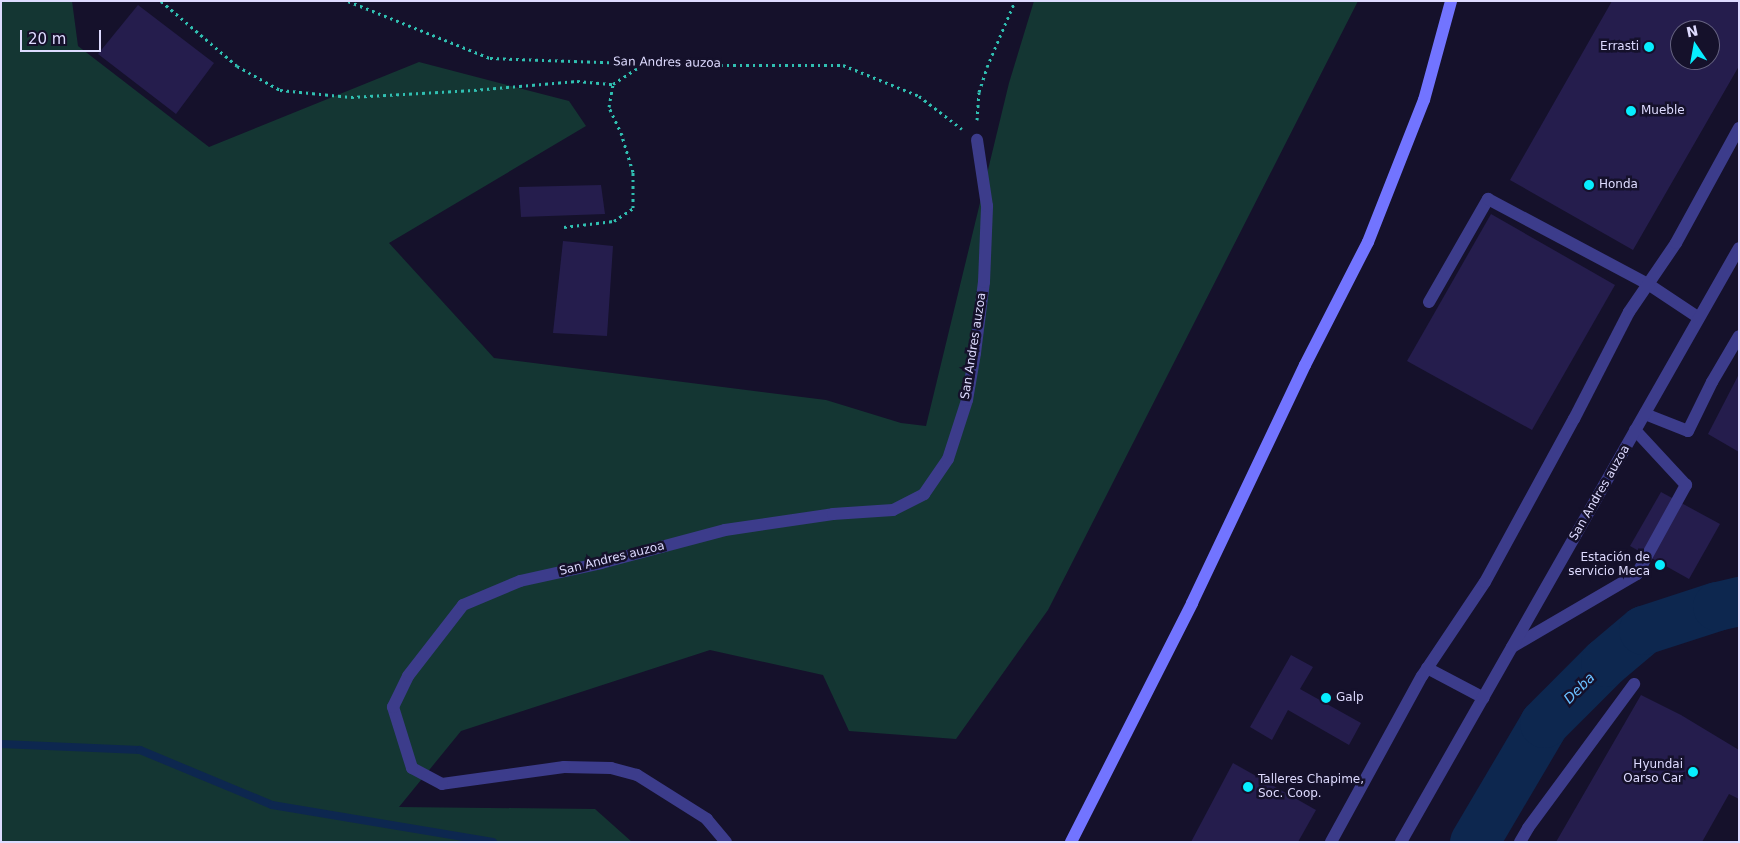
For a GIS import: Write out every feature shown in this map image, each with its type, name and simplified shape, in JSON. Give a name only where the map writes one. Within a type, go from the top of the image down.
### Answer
[{"type":"main road","points":[[1070,842],[1192,602],[1305,365],[1368,242],[1424,100],[1451,1]]},
{"type":"street","points":[[1331,842],[1427,668],[1485,582],[1574,418],[1628,312],[1676,243],[1739,128]]},
{"type":"street","name":"San Andres auzoa","points":[[726,842],[706,819],[637,775],[610,768],[564,767],[442,784],[412,768],[393,707],[408,676],[463,605],[520,581],[601,563],[725,530],[833,514],[893,510],[924,494],[948,459],[966,400],[976,353],[984,282],[986,206],[976,140]]},
{"type":"street","points":[[1429,302],[1488,199],[1648,284],[1699,318]]},
{"type":"street","name":"San Andres auzoa","points":[[1401,842],[1739,248]]},
{"type":"street","points":[[1645,414],[1688,431],[1712,382],[1739,336]]},
{"type":"street","points":[[1512,647],[1637,574],[1686,485],[1635,430]]},
{"type":"street","points":[[1427,668],[1484,698]]},
{"type":"street","points":[[1520,842],[1528,828],[1634,684]]},
{"type":"path","points":[[161,1],[237,66],[280,90],[350,97],[474,90],[577,81],[613,84],[645,63]]},
{"type":"path","name":"San Andres auzoa","points":[[348,1],[490,58],[645,63],[843,65],[919,96],[976,140]]},
{"type":"path","points":[[976,140],[979,92],[987,67],[1015,1]]},
{"type":"path","points":[[564,226],[614,221],[634,208],[633,172],[622,134],[608,106],[613,84]]},
{"type":"green space","points":[[1,1],[72,1],[78,46],[209,147],[419,62],[569,101],[586,126],[389,243],[494,358],[826,400],[901,423],[926,426],[1009,83],[1034,1],[1358,1],[1048,610],[956,739],[849,731],[823,675],[710,650],[461,731],[399,807],[595,809],[632,842],[1,842]]},
{"type":"building","points":[[1612,1],[1739,1],[1739,66],[1633,250],[1510,180]]},
{"type":"building","points":[[138,5],[214,63],[176,114],[98,54]]},
{"type":"building","points":[[601,185],[605,214],[521,217],[519,187]]},
{"type":"building","points":[[1491,214],[1615,285],[1532,430],[1407,361]]},
{"type":"building","points":[[563,241],[613,246],[607,336],[553,333]]},
{"type":"building","points":[[1739,374],[1739,452],[1708,434]]},
{"type":"building","points":[[1661,492],[1720,524],[1689,579],[1630,546]]},
{"type":"building","points":[[1291,655],[1313,667],[1300,689],[1361,723],[1349,745],[1288,710],[1272,740],[1250,727]]},
{"type":"building","points":[[1641,695],[1681,715],[1739,750],[1739,799],[1729,794],[1702,842],[1556,842]]},
{"type":"building","name":"Talleres Chapime, Soc. Coop.","points":[[1233,763],[1316,810],[1298,842],[1191,842]]},
{"type":"waterway","name":"Deba","points":[[1474,842],[1544,723],[1605,662],[1643,630],[1717,606],[1739,601]]},
{"type":"waterway","points":[[1,744],[140,750],[272,805],[493,842]]},
{"type":"place","name":"Errasti","points":[[1649,47]]},
{"type":"place","name":"Mueble","points":[[1631,111]]},
{"type":"place","name":"Honda","points":[[1589,185]]},
{"type":"place","name":"Estación de servicio Meca","points":[[1660,565]]},
{"type":"place","name":"Galp","points":[[1326,698]]},
{"type":"place","name":"Hyundai Oarso Car","points":[[1693,772]]},
{"type":"place","name":"Talleres Chapime, Soc. Coop.","points":[[1248,787]]}]
